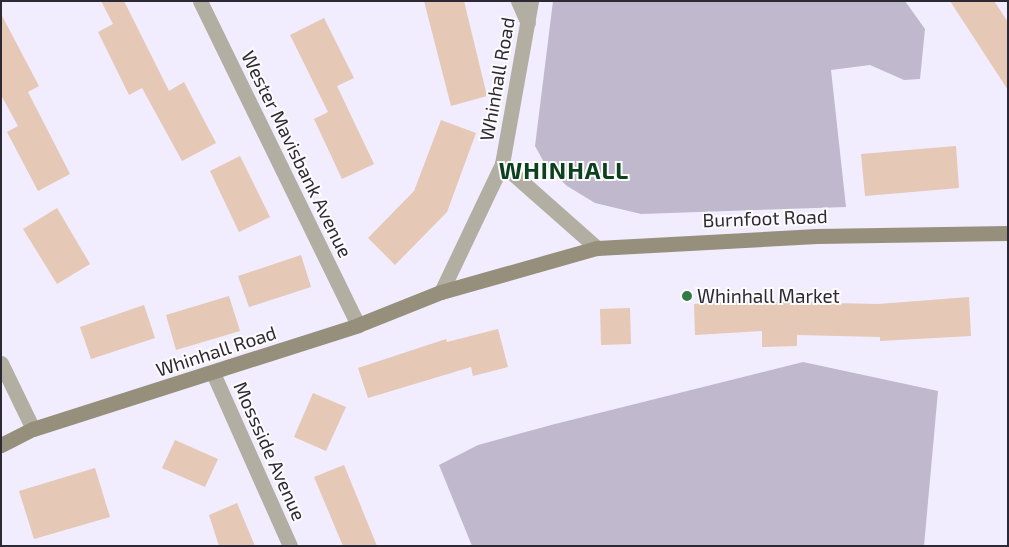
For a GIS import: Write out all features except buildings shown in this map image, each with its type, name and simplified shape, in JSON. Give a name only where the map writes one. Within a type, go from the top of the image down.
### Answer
[{"type":"street","name":"Wester Mavisbank Avenue","points":[[200,1],[358,325]]},
{"type":"street","points":[[518,1],[528,23]]},
{"type":"street","name":"Whinhall Road","points":[[441,292],[502,164],[531,1]]},
{"type":"street","name":"Whinhall Road","points":[[502,164],[597,248]]},
{"type":"street","name":"Burnfoot Road","points":[[527,267],[597,248],[818,236],[1008,233]]},
{"type":"street","name":"Whinhall Road","points":[[1,445],[34,429],[358,325],[441,292],[527,267]]},
{"type":"street","points":[[1,363],[34,429]]},
{"type":"street","name":"Mossside Avenue","points":[[213,373],[290,546]]},
{"type":"shaded area","points":[[553,1],[905,1],[925,29],[920,79],[904,80],[870,65],[831,70],[846,207],[641,214],[595,203],[567,186],[546,166],[535,146]]},
{"type":"shaded area","points":[[803,362],[938,391],[924,546],[472,546],[439,465],[478,445]]},
{"type":"place","name":"Whinhall Market","points":[[687,296]]},
{"type":"district","name":"WHINHALL","points":[[564,170]]}]
